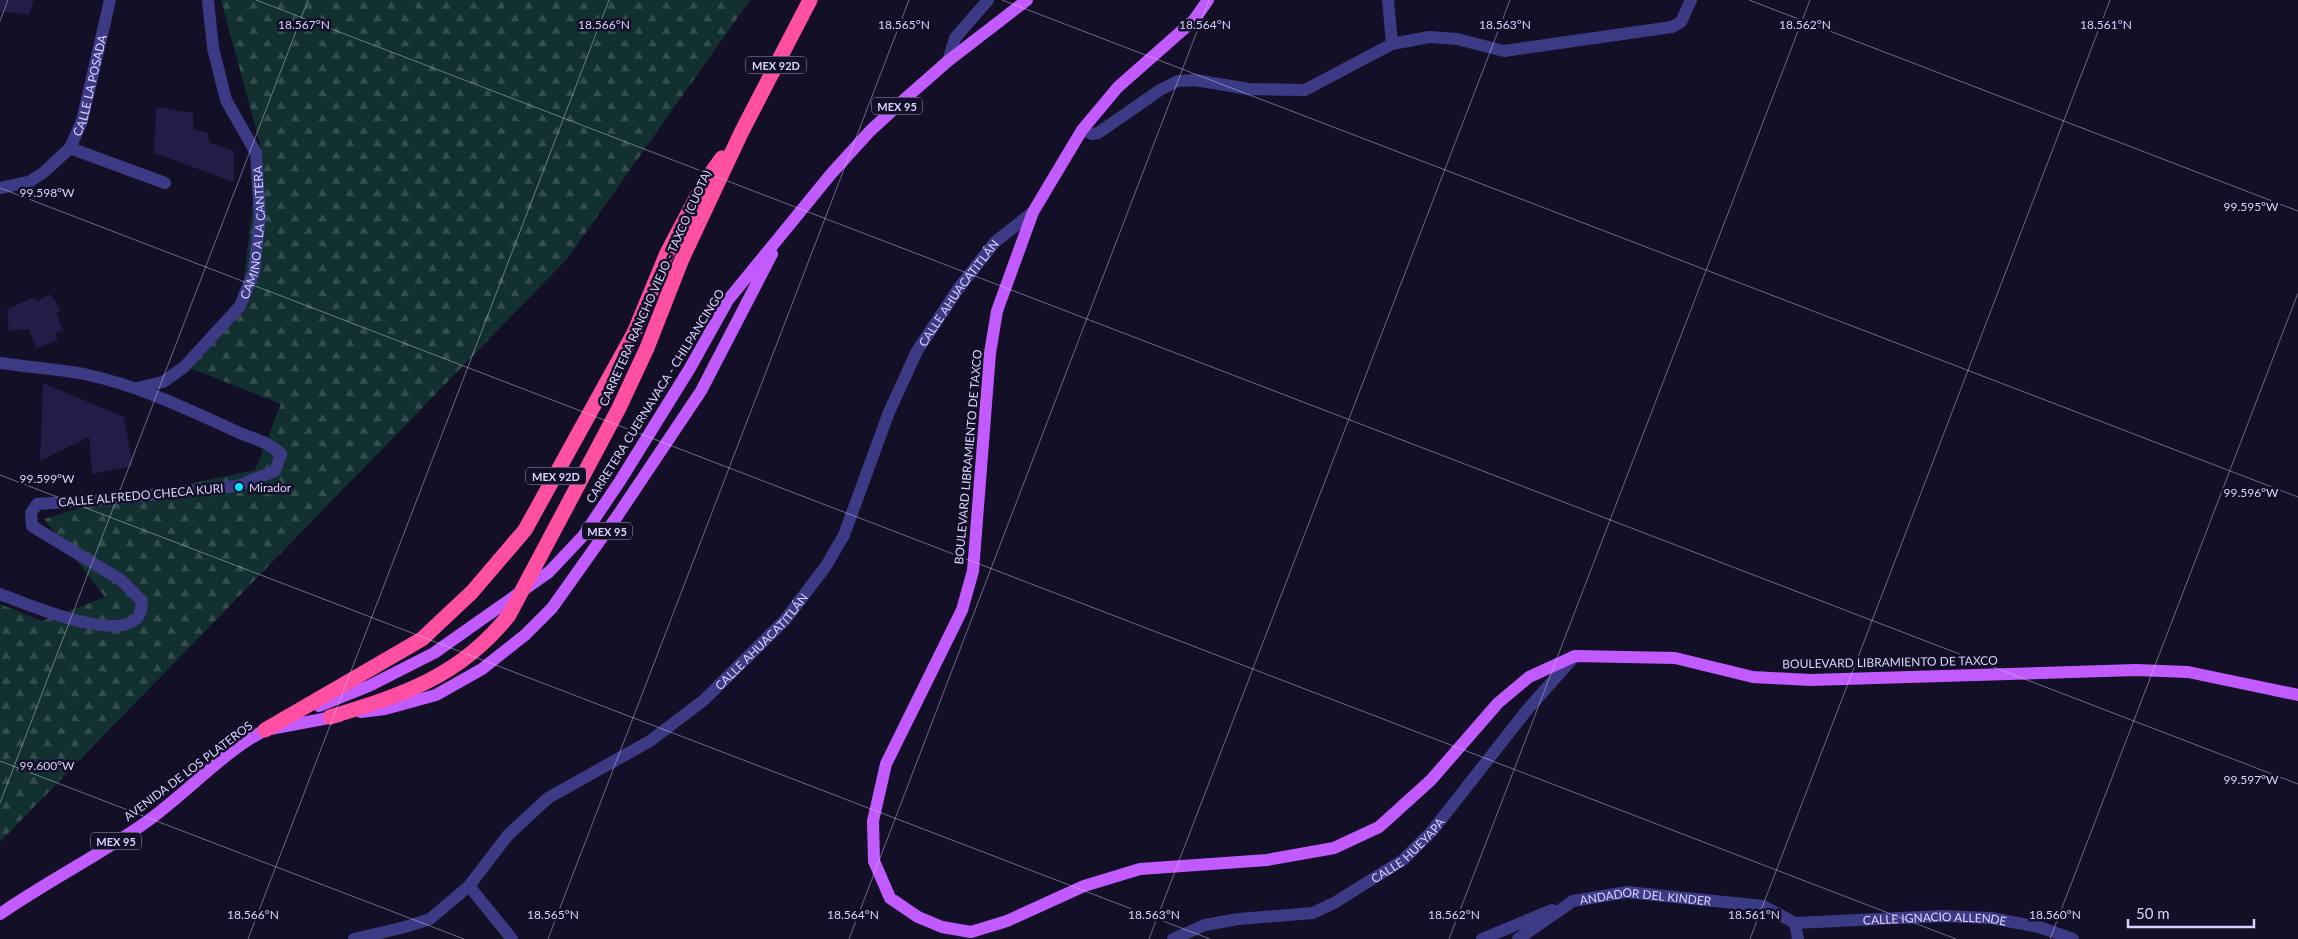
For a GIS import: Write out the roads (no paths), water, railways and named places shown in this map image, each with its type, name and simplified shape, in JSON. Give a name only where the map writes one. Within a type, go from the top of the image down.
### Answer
[{"type":"highway","name":"CARRETERA RANCHO VIEJO - TAXCO (CUOTA)","points":[[330,717],[402,695],[468,658],[491,637],[509,615],[552,530],[619,408],[646,348],[682,259],[742,131],[810,0]]},
{"type":"highway","name":"CARRETERA RANCHO VIEJO - TAXCO (CUOTA)","points":[[265,730],[422,639],[472,592],[525,530],[634,333],[667,253],[704,183],[742,131]]},
{"type":"main road","name":"CARRETERA CUERNAVACA - CHILPANCINGO","points":[[522,590],[549,572],[583,536],[680,384],[728,300],[831,174],[870,131],[948,61],[1027,0]]},
{"type":"main road","name":"BOULEVARD LIBRAMIENTO DE TAXCO","points":[[1208,0],[1194,20],[1118,87],[1082,130],[1033,212],[997,311],[990,353],[973,571],[962,610],[886,764],[873,821],[874,861],[890,898],[918,917],[942,927],[971,932],[1007,921],[1084,886],[1140,869],[1267,860],[1334,848],[1378,827],[1431,780],[1498,703],[1529,677],[1575,656],[1675,658],[1753,676],[1810,680],[2136,670],[2188,672],[2298,695]]},
{"type":"main road","name":"CARRETERA CUERNAVACA - CHILPANCINGO","points":[[265,730],[330,717],[385,709],[436,695],[482,669],[525,634],[552,608],[618,515],[701,391],[784,231]]},
{"type":"main road","name":"MEX 95","points":[[265,730],[343,694],[369,686],[434,653],[522,590]]},
{"type":"main road","name":"AVENIDA DE LOS PLATEROS","points":[[0,914],[32,892],[143,825],[226,758],[265,730]]},
{"type":"street","name":"CALLE LA POSADA","points":[[0,188],[29,182],[43,173],[70,148],[82,121],[110,0]]},
{"type":"street","name":"CAMINO A LA CANTERA","points":[[136,388],[163,382],[184,367],[240,306],[254,271],[260,217],[256,153],[226,100],[213,48],[208,0]]},
{"type":"street","points":[[948,61],[955,38],[988,0]]},
{"type":"street","points":[[1388,0],[1392,44]]},
{"type":"street","points":[[1082,130],[1092,134],[1098,133],[1160,90],[1178,81],[1196,80],[1249,90],[1305,90],[1392,44],[1438,37],[1457,39],[1504,52],[1672,27],[1681,22],[1691,0]]},
{"type":"street","points":[[70,148],[165,183]]},
{"type":"street","name":"CALLE AHUACATITLÁN","points":[[354,939],[405,928],[430,919],[469,886],[508,835],[548,798],[650,740],[704,700],[784,620],[826,566],[844,535],[889,412],[917,351],[958,288],[995,242],[1033,212]]},
{"type":"street","name":"CALLE ALFREDO CHECA KURI","points":[[0,363],[84,374],[136,388],[189,409],[239,434],[272,445],[281,454],[275,471],[237,486],[111,499],[37,504],[31,513],[32,526],[121,580],[142,602],[140,613],[136,620],[123,625],[88,624],[0,594]]},
{"type":"street","name":"CALLE HUEYAPA","points":[[1173,939],[1205,925],[1238,919],[1313,913],[1334,903],[1403,860],[1432,831],[1527,710],[1575,656]]},
{"type":"street","points":[[469,886],[512,939]]},
{"type":"street","name":"ANDADOR DEL KINDER","points":[[1518,939],[1573,902],[1627,892],[1763,906],[1777,911],[1795,924]]},
{"type":"street","points":[[1482,939],[1573,902]]},
{"type":"street","name":"CALLE IGNACIO ALLENDE","points":[[1795,924],[1942,916],[1991,918],[2040,927],[2073,939]]},
{"type":"street","points":[[1795,924],[1798,939]]},
{"type":"place","name":"Mirador","points":[[239,487]]}]
